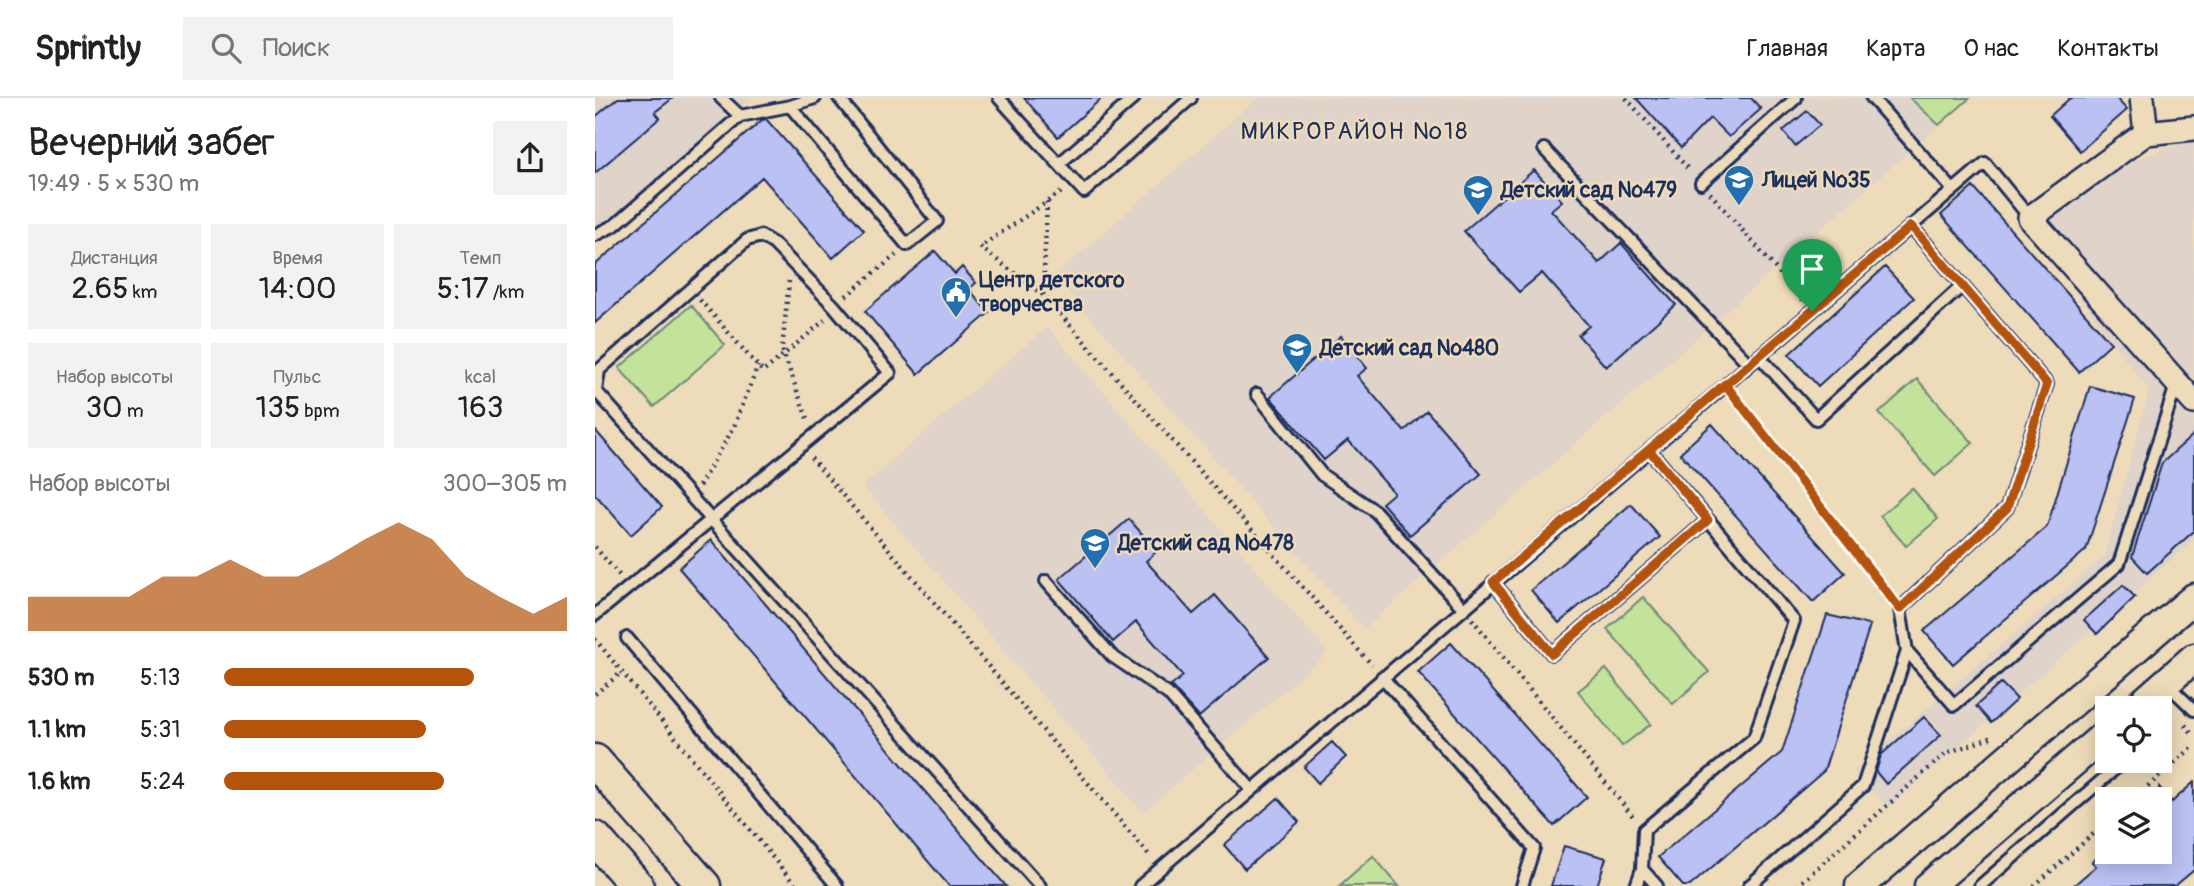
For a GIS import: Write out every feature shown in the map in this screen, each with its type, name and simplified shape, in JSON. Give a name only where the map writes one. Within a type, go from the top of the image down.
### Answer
[{"type":"main road","points":[[595,761],[704,886]]},
{"type":"main road","points":[[595,838],[637,886]]},
{"type":"street","points":[[2142,98],[2146,133]]},
{"type":"street","points":[[2194,128],[2146,133],[2030,218],[2194,402]]},
{"type":"street","points":[[1860,886],[2194,598]]},
{"type":"street","points":[[2135,649],[2166,683]]},
{"type":"street","points":[[2151,696],[2194,658]]},
{"type":"street","points":[[1929,886],[2095,743]]},
{"type":"lane","points":[[721,98],[740,116]]},
{"type":"lane","points":[[595,235],[615,225],[740,116],[815,98]]},
{"type":"lane","points":[[790,106],[907,245],[937,221],[839,98]]},
{"type":"lane","points":[[999,98],[1084,192],[1191,98]]},
{"type":"lane","points":[[1059,164],[1134,98]]},
{"type":"lane","points":[[1701,183],[1796,98]]},
{"type":"lane","points":[[1872,98],[1953,190]]},
{"type":"lane","points":[[1544,149],[1749,364]]},
{"type":"lane","points":[[1140,886],[1985,163],[2030,218]]},
{"type":"lane","points":[[1749,886],[1863,786],[1907,651],[1900,609],[2007,508],[2047,384],[1911,226]]},
{"type":"lane","points":[[595,615],[710,521],[801,446],[814,436],[890,373],[792,262],[774,244],[761,236],[747,240],[599,370],[596,391],[710,521],[1040,886]]},
{"type":"lane","points":[[1759,356],[1816,419],[1962,286]]},
{"type":"lane","points":[[1907,651],[1954,705],[2119,564],[2177,382]]},
{"type":"lane","points":[[1257,394],[1322,475],[1375,511],[1463,608]]},
{"type":"lane","points":[[1636,886],[1641,869],[1644,830],[1754,738],[1794,621],[1649,450]]},
{"type":"lane","points":[[1493,582],[1552,654],[1708,520]]},
{"type":"lane","points":[[1046,581],[1112,656],[1168,694],[1252,790]]},
{"type":"lane","points":[[627,638],[837,886]]},
{"type":"lane","points":[[1382,677],[1534,848],[1522,886]]},
{"type":"lane","points":[[2166,683],[2194,710]]},
{"type":"lane","points":[[1980,886],[2110,773]]},
{"type":"lane","points":[[1641,869],[1657,886]]},
{"type":"path","points":[[1626,98],[1812,311]]},
{"type":"path","points":[[1075,183],[979,247],[1043,295],[1382,677]]},
{"type":"path","points":[[1043,295],[1047,202]]},
{"type":"path","points":[[691,289],[764,372],[907,245]]},
{"type":"path","points":[[792,262],[782,349],[814,436]]},
{"type":"path","points":[[692,499],[733,429],[758,366]]},
{"type":"path","points":[[1725,384],[1900,609]]},
{"type":"path","points":[[801,446],[1160,869]]},
{"type":"path","points":[[595,547],[629,587]]},
{"type":"path","points":[[1463,608],[1644,830]]},
{"type":"path","points":[[595,639],[796,886]]},
{"type":"path","points":[[595,694],[622,672]]},
{"type":"path","points":[[1797,886],[1946,754],[1992,738],[2002,730]]},
{"type":"path","points":[[2147,787],[2194,746]]},
{"type":"path","points":[[2033,886],[2095,832]]},
{"type":"shaded area","points":[[595,98],[752,98],[595,235]]},
{"type":"shaded area","points":[[1258,98],[1970,98],[1364,629],[1054,276]]},
{"type":"shaded area","points":[[2194,139],[2194,540],[1888,808],[1854,771],[2104,557],[2149,391],[2033,234],[2119,165]]},
{"type":"shaded area","name":"Детский сад №478","points":[[1047,327],[1328,653],[1143,812],[862,486]]},
{"type":"green space","points":[[1910,98],[1970,98],[1939,125]]},
{"type":"green space","points":[[691,305],[725,345],[654,407],[619,368]]},
{"type":"green space","points":[[1917,379],[1973,443],[1935,476],[1879,413]]},
{"type":"green space","points":[[1912,488],[1938,519],[1906,546],[1880,516]]},
{"type":"green space","points":[[1643,597],[1709,672],[1673,704],[1607,629]]},
{"type":"green space","points":[[1606,669],[1651,724],[1622,746],[1578,691]]},
{"type":"green space","points":[[1373,856],[1399,886],[1339,886]]},
{"type":"building","points":[[618,98],[673,98],[655,112],[660,118],[595,173],[595,117]]},
{"type":"building","points":[[1024,98],[1102,98],[1058,137]]},
{"type":"building","points":[[1636,98],[1751,98],[1761,109],[1729,137],[1710,118],[1681,148]]},
{"type":"building","points":[[2070,98],[2116,98],[2127,110],[2080,151],[2050,116]]},
{"type":"building","points":[[1807,111],[1820,125],[1795,146],[1783,131]]},
{"type":"building","points":[[766,119],[864,230],[833,258],[762,177],[595,323],[595,265]]},
{"type":"building","points":[[1534,170],[1562,201],[1551,210],[1599,263],[1621,243],[1676,305],[1606,367],[1578,335],[1589,326],[1542,273],[1519,292],[1464,231]]},
{"type":"building","points":[[1973,187],[2111,343],[2079,372],[1941,215]]},
{"type":"building","points":[[935,251],[955,274],[962,267],[976,283],[969,289],[989,313],[918,374],[865,311]]},
{"type":"building","points":[[1885,267],[1914,298],[1818,386],[1789,354]]},
{"type":"building","points":[[1341,336],[1367,368],[1357,376],[1404,431],[1427,411],[1481,474],[1410,535],[1382,503],[1394,493],[1348,440],[1324,460],[1270,397]]},
{"type":"building","points":[[2090,386],[2135,399],[2086,550],[1953,664],[1924,631],[2047,527]]},
{"type":"building","points":[[1712,424],[1845,573],[1813,602],[1680,453]]},
{"type":"building","points":[[595,430],[662,507],[631,535],[595,494]]},
{"type":"building","points":[[2194,434],[2194,531],[2147,573],[2132,557],[2162,463]]},
{"type":"building","points":[[1631,504],[1660,537],[1559,623],[1531,590]]},
{"type":"building","points":[[1129,519],[1157,551],[1146,561],[1193,614],[1215,595],[1269,657],[1199,717],[1171,686],[1183,676],[1136,622],[1113,642],[1059,579]]},
{"type":"building","points":[[711,540],[1006,886],[949,886],[679,568]]},
{"type":"building","points":[[2123,585],[2135,597],[2097,634],[2084,620]]},
{"type":"building","points":[[1827,615],[1870,625],[1824,771],[1690,886],[1683,886],[1658,857],[1782,752]]},
{"type":"building","points":[[1451,643],[1587,797],[1554,826],[1418,672]]},
{"type":"building","points":[[2001,683],[2017,699],[1991,723],[1976,706]]},
{"type":"building","points":[[1924,717],[1941,735],[1886,784],[1876,772],[1881,755]]},
{"type":"building","points":[[1332,742],[1346,757],[1318,783],[1304,767]]},
{"type":"building","points":[[2194,782],[2194,870],[2175,886],[2073,886],[2096,866],[2092,862],[2095,859],[2095,864],[2172,864],[2172,802]]},
{"type":"building","points":[[1278,798],[1299,822],[1245,869],[1224,845]]},
{"type":"building","points":[[1564,846],[1606,858],[1597,886],[1551,886]]},
{"type":"place","name":"Лицей №35","points":[[1739,207]]},
{"type":"place","name":"Детский сад №479","points":[[1478,217]]},
{"type":"place","name":"Центр детского творчества","points":[[956,319]]},
{"type":"place","name":"Детский сад №480","points":[[1297,375]]},
{"type":"place","name":"Детский сад №478","points":[[1095,570]]},
{"type":"district","name":"МИКРОРАЙОН №18","points":[[1355,131]]},
{"type":"route","points":[[1812,311],[1493,582],[1552,654],[1708,520],[1649,450],[1725,384],[1900,609],[2007,508],[2047,384],[1911,226],[1812,311]]}]
